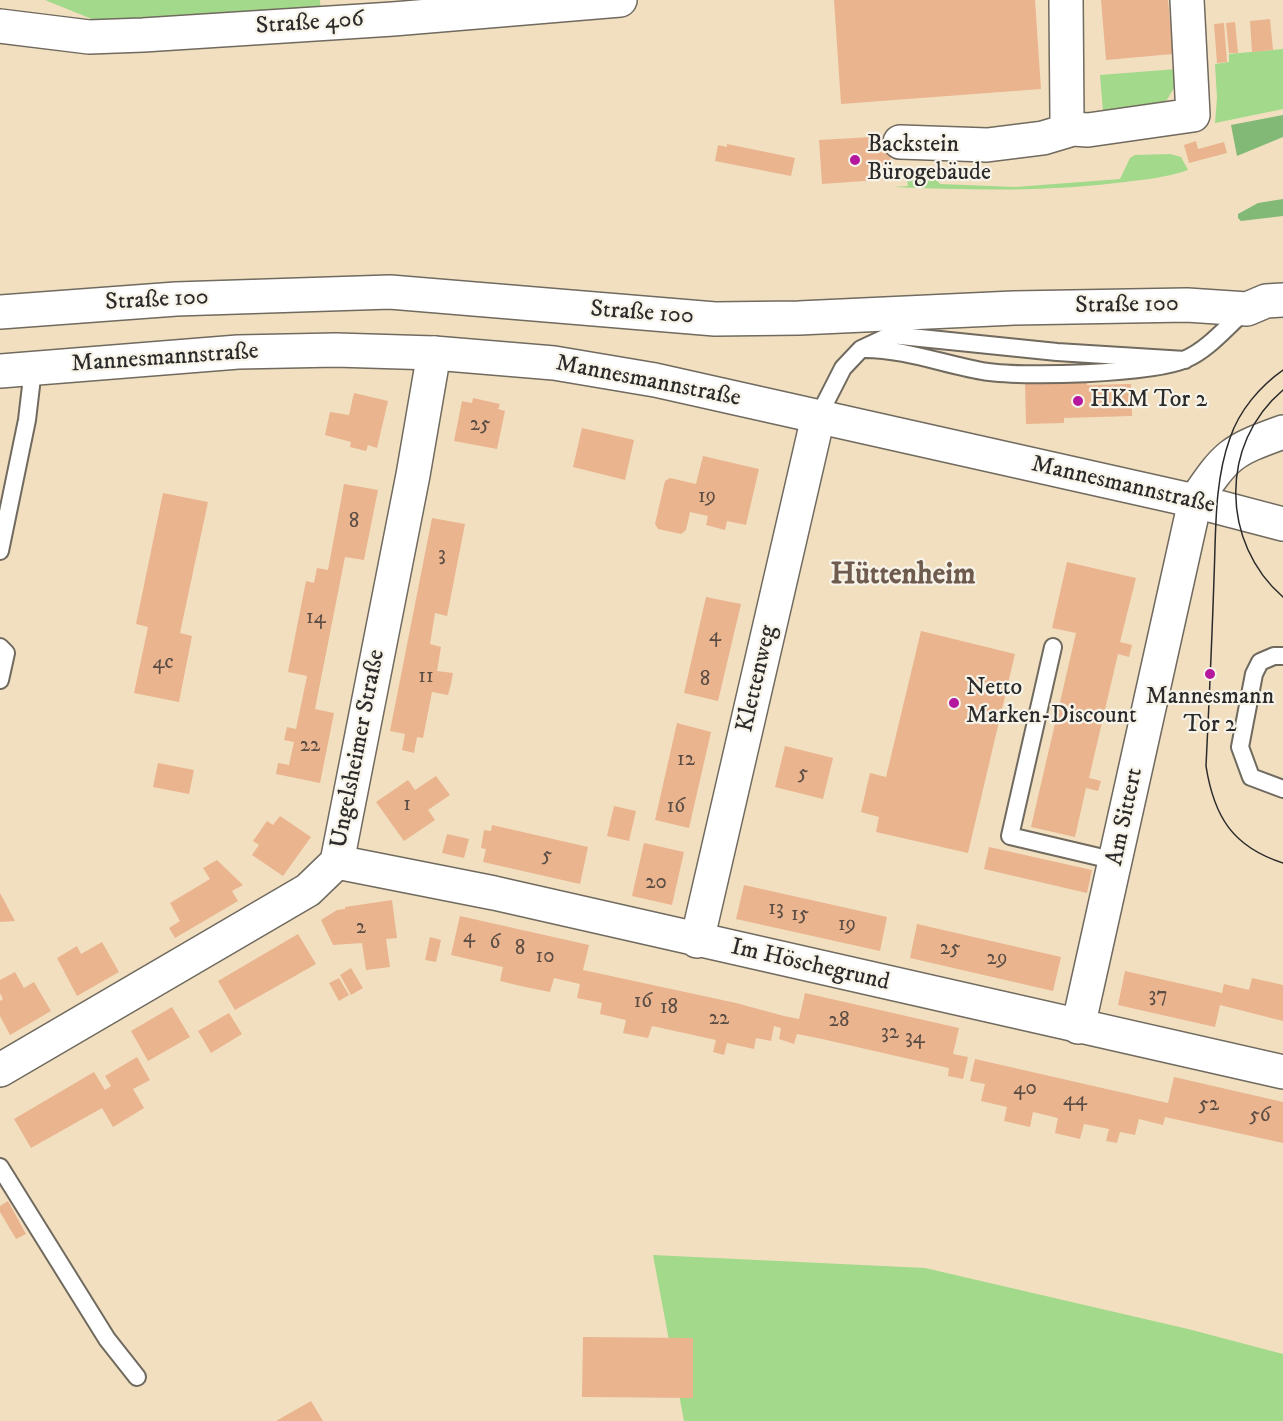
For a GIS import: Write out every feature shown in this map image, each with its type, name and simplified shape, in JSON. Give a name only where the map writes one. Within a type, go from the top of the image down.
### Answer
[{"type":"street","name":"Straße 406","points":[[0,26],[88,37],[143,35],[393,19],[620,0]]},
{"type":"street","points":[[1066,0],[1067,119],[1073,129]]},
{"type":"street","points":[[900,142],[987,145],[1043,138],[1073,129],[1088,130],[1193,115],[1187,0]]},
{"type":"street","name":"Straße 100","points":[[0,312],[176,299],[390,292],[715,319],[1014,308],[1187,305],[1247,309],[1266,301],[1283,300]]},
{"type":"street","name":"Mannesmannstraße","points":[[0,370],[238,352],[434,353],[554,363],[632,376],[818,417],[1195,501],[1283,524]]},
{"type":"street","name":"Ungelsheimer Straße","points":[[0,1070],[308,890],[337,862],[413,475],[434,353]]},
{"type":"street","name":"Klettenweg","points":[[697,940],[818,417]]},
{"type":"street","points":[[1195,501],[1224,459],[1242,447],[1283,432]]},
{"type":"street","name":"Am Sittert","points":[[1078,1027],[1195,501]]},
{"type":"street","name":"Im Höschegrund","points":[[337,862],[494,893],[1283,1072]]},
{"type":"lane","points":[[861,349],[884,349],[986,372],[1026,375],[1152,368],[1185,360],[1204,348],[1247,309]]},
{"type":"lane","points":[[818,417],[843,368],[861,349],[891,334],[1057,352],[1185,360]]},
{"type":"lane","points":[[0,551],[27,420],[33,369]]},
{"type":"lane","points":[[0,647],[6,653],[0,680]]},
{"type":"lane","points":[[1053,647],[1010,836],[1116,861]]},
{"type":"lane","points":[[1283,656],[1274,656],[1260,662],[1254,674],[1240,747],[1251,777],[1283,789]]},
{"type":"lane","points":[[0,1167],[107,1339],[137,1377]]},
{"type":"green space","points":[[45,0],[320,0],[321,15],[114,28]]},
{"type":"green space","points":[[1283,49],[1283,109],[1215,123],[1217,98],[1215,64],[1229,62],[1229,54]]},
{"type":"green space","points":[[1177,69],[1174,88],[1165,103],[1104,123],[1100,75]]},
{"type":"green space","points":[[1283,115],[1283,137],[1237,156],[1231,125]]},
{"type":"green space","points":[[1170,154],[1181,157],[1188,170],[1144,180],[1060,188],[893,187],[908,186],[907,180],[910,178],[936,178],[940,184],[1015,187],[1120,179],[1130,158],[1135,155]]},
{"type":"green space","points":[[1283,199],[1283,216],[1241,221],[1238,218],[1238,214],[1258,203]]},
{"type":"green space","points":[[653,1255],[925,1268],[1188,1329],[1283,1354],[1283,1421],[684,1421]]},
{"type":"building","points":[[834,0],[1035,0],[1041,89],[841,104]]},
{"type":"building","points":[[1101,0],[1168,0],[1173,54],[1106,60]]},
{"type":"building","points":[[1270,19],[1273,50],[1252,52],[1250,21]]},
{"type":"building","points":[[1235,22],[1238,53],[1229,53],[1226,23]]},
{"type":"building","points":[[1224,23],[1227,62],[1217,63],[1214,24]]},
{"type":"building","name":"Backstein Bürogebäude","points":[[889,136],[892,179],[822,184],[819,140]]},
{"type":"building","points":[[1196,141],[1198,149],[1224,142],[1227,153],[1189,163],[1184,145]]},
{"type":"building","points":[[727,144],[795,158],[791,176],[715,161],[718,145],[727,147]]},
{"type":"building","name":"HKM Tor 2","points":[[1087,380],[1087,385],[1131,384],[1132,416],[1064,418],[1064,423],[1026,424],[1025,382]]},
{"type":"building","points":[[354,393],[388,401],[377,448],[368,445],[366,451],[350,447],[351,442],[325,435],[330,412],[349,415]]},
{"type":"building","points":[[473,398],[500,404],[498,409],[505,411],[497,449],[454,441],[462,401],[472,403]]},
{"type":"building","points":[[582,428],[634,440],[625,480],[573,467]]},
{"type":"building","points":[[703,456],[759,469],[746,525],[727,521],[725,530],[706,525],[708,516],[690,512],[686,530],[681,534],[658,529],[655,524],[665,481],[670,478],[696,484]]},
{"type":"building","points":[[344,484],[378,490],[364,560],[345,557],[315,709],[334,713],[320,783],[276,774],[278,763],[289,765],[294,742],[284,740],[287,727],[296,729],[307,676],[288,672],[306,581],[314,583],[317,568],[328,570]]},
{"type":"building","points":[[163,493],[208,502],[180,633],[192,636],[179,702],[134,693],[148,627],[136,624]]},
{"type":"building","points":[[432,518],[465,524],[447,616],[435,613],[430,644],[441,647],[437,671],[453,673],[451,684],[448,695],[432,692],[423,738],[417,737],[414,753],[402,750],[405,734],[390,731]]},
{"type":"building","points":[[1067,562],[1136,578],[1120,642],[1132,645],[1129,657],[1118,654],[1089,778],[1101,781],[1098,791],[1086,788],[1075,837],[1031,827],[1076,633],[1052,628]]},
{"type":"building","points":[[706,597],[741,604],[718,701],[684,693]]},
{"type":"building","name":"Netto Marken-Discount","points":[[921,631],[1015,654],[968,853],[876,832],[879,817],[861,812],[870,773],[886,777]]},
{"type":"building","points":[[677,723],[711,732],[689,828],[655,820]]},
{"type":"building","points":[[785,746],[833,758],[823,799],[775,787]]},
{"type":"building","points":[[158,763],[194,770],[189,794],[153,787]]},
{"type":"building","points":[[436,776],[450,795],[428,810],[435,820],[404,841],[376,802],[408,780],[415,790]]},
{"type":"building","points":[[614,806],[636,811],[629,841],[607,836]]},
{"type":"building","points":[[280,816],[311,837],[283,876],[252,855],[259,845],[253,841],[267,821],[273,825]]},
{"type":"building","points":[[492,825],[588,847],[580,884],[483,862],[486,849],[481,848],[484,830],[491,831]]},
{"type":"building","points":[[447,834],[469,839],[464,858],[442,853]]},
{"type":"building","points":[[644,843],[684,852],[672,905],[632,896]]},
{"type":"building","points":[[989,847],[1092,870],[1087,893],[984,869]]},
{"type":"building","points":[[217,860],[243,885],[232,891],[238,901],[175,938],[169,928],[180,921],[170,903],[210,879],[203,868]]},
{"type":"building","points":[[744,885],[887,917],[880,951],[736,919]]},
{"type":"building","points":[[0,893],[15,921],[0,922]]},
{"type":"building","points":[[392,900],[397,938],[386,939],[390,967],[366,970],[362,943],[333,945],[321,920],[345,907]]},
{"type":"building","points":[[460,916],[589,945],[583,970],[736,1003],[784,1016],[799,1019],[805,993],[959,1028],[953,1054],[968,1057],[963,1079],[948,1076],[949,1068],[822,1039],[797,1034],[794,1044],[779,1039],[781,1028],[774,1026],[771,1041],[756,1038],[754,1049],[727,1043],[724,1055],[713,1052],[716,1040],[652,1026],[648,1038],[623,1033],[626,1020],[600,1014],[602,1003],[577,998],[580,984],[554,978],[550,992],[525,987],[500,981],[503,967],[451,955]]},
{"type":"building","points":[[917,924],[1061,957],[1053,991],[910,958]]},
{"type":"building","points":[[298,934],[316,964],[235,1010],[218,981]]},
{"type":"building","points":[[430,937],[441,940],[436,962],[425,960]]},
{"type":"building","points":[[102,942],[119,972],[77,996],[57,958],[77,946],[81,954]]},
{"type":"building","points":[[351,968],[363,988],[351,995],[340,975]]},
{"type":"building","points":[[1125,971],[1222,993],[1224,984],[1249,990],[1252,978],[1283,985],[1283,1021],[1220,1005],[1215,1027],[1118,1005]]},
{"type":"building","points":[[15,972],[24,988],[34,982],[51,1011],[10,1035],[0,1016],[0,1001],[3,999],[0,993],[0,980]]},
{"type":"building","points":[[339,978],[349,995],[339,1001],[329,983]]},
{"type":"building","points":[[172,1007],[190,1037],[148,1061],[131,1031]]},
{"type":"building","points":[[229,1013],[242,1034],[211,1053],[198,1031]]},
{"type":"building","points":[[137,1057],[150,1080],[133,1089],[144,1108],[113,1127],[102,1108],[31,1148],[14,1119],[94,1072],[105,1090],[111,1086],[105,1076]]},
{"type":"building","points":[[975,1059],[1168,1103],[1174,1077],[1283,1102],[1283,1143],[1165,1117],[1163,1125],[1139,1119],[1135,1135],[1120,1132],[1117,1143],[1106,1141],[1109,1129],[1084,1124],[1080,1139],[1055,1133],[1058,1118],[1033,1112],[1030,1127],[1004,1121],[1007,1107],[981,1101],[985,1084],[970,1081]]},
{"type":"building","points":[[8,1201],[26,1234],[16,1239],[0,1212],[0,1206]]},
{"type":"building","points":[[583,1337],[693,1338],[693,1398],[582,1397]]},
{"type":"building","points":[[311,1401],[323,1421],[276,1421]]},
{"type":"tram line","points":[[1283,370],[1258,391],[1239,418],[1230,438],[1221,472],[1216,525],[1206,766],[1214,800],[1229,828],[1251,848],[1283,863]]},
{"type":"tram line","points":[[1283,390],[1262,412],[1247,438],[1239,465],[1236,494],[1239,522],[1248,549],[1263,575],[1283,597]]},
{"type":"place","name":"Backstein Bürogebäude","points":[[855,160]]},
{"type":"place","name":"HKM Tor 2","points":[[1078,401]]},
{"type":"place","name":"Mannesmann Tor 2","points":[[1210,674]]},
{"type":"place","name":"Netto Marken-Discount","points":[[954,703]]},
{"type":"district","name":"Hüttenheim","points":[[903,577]]}]
